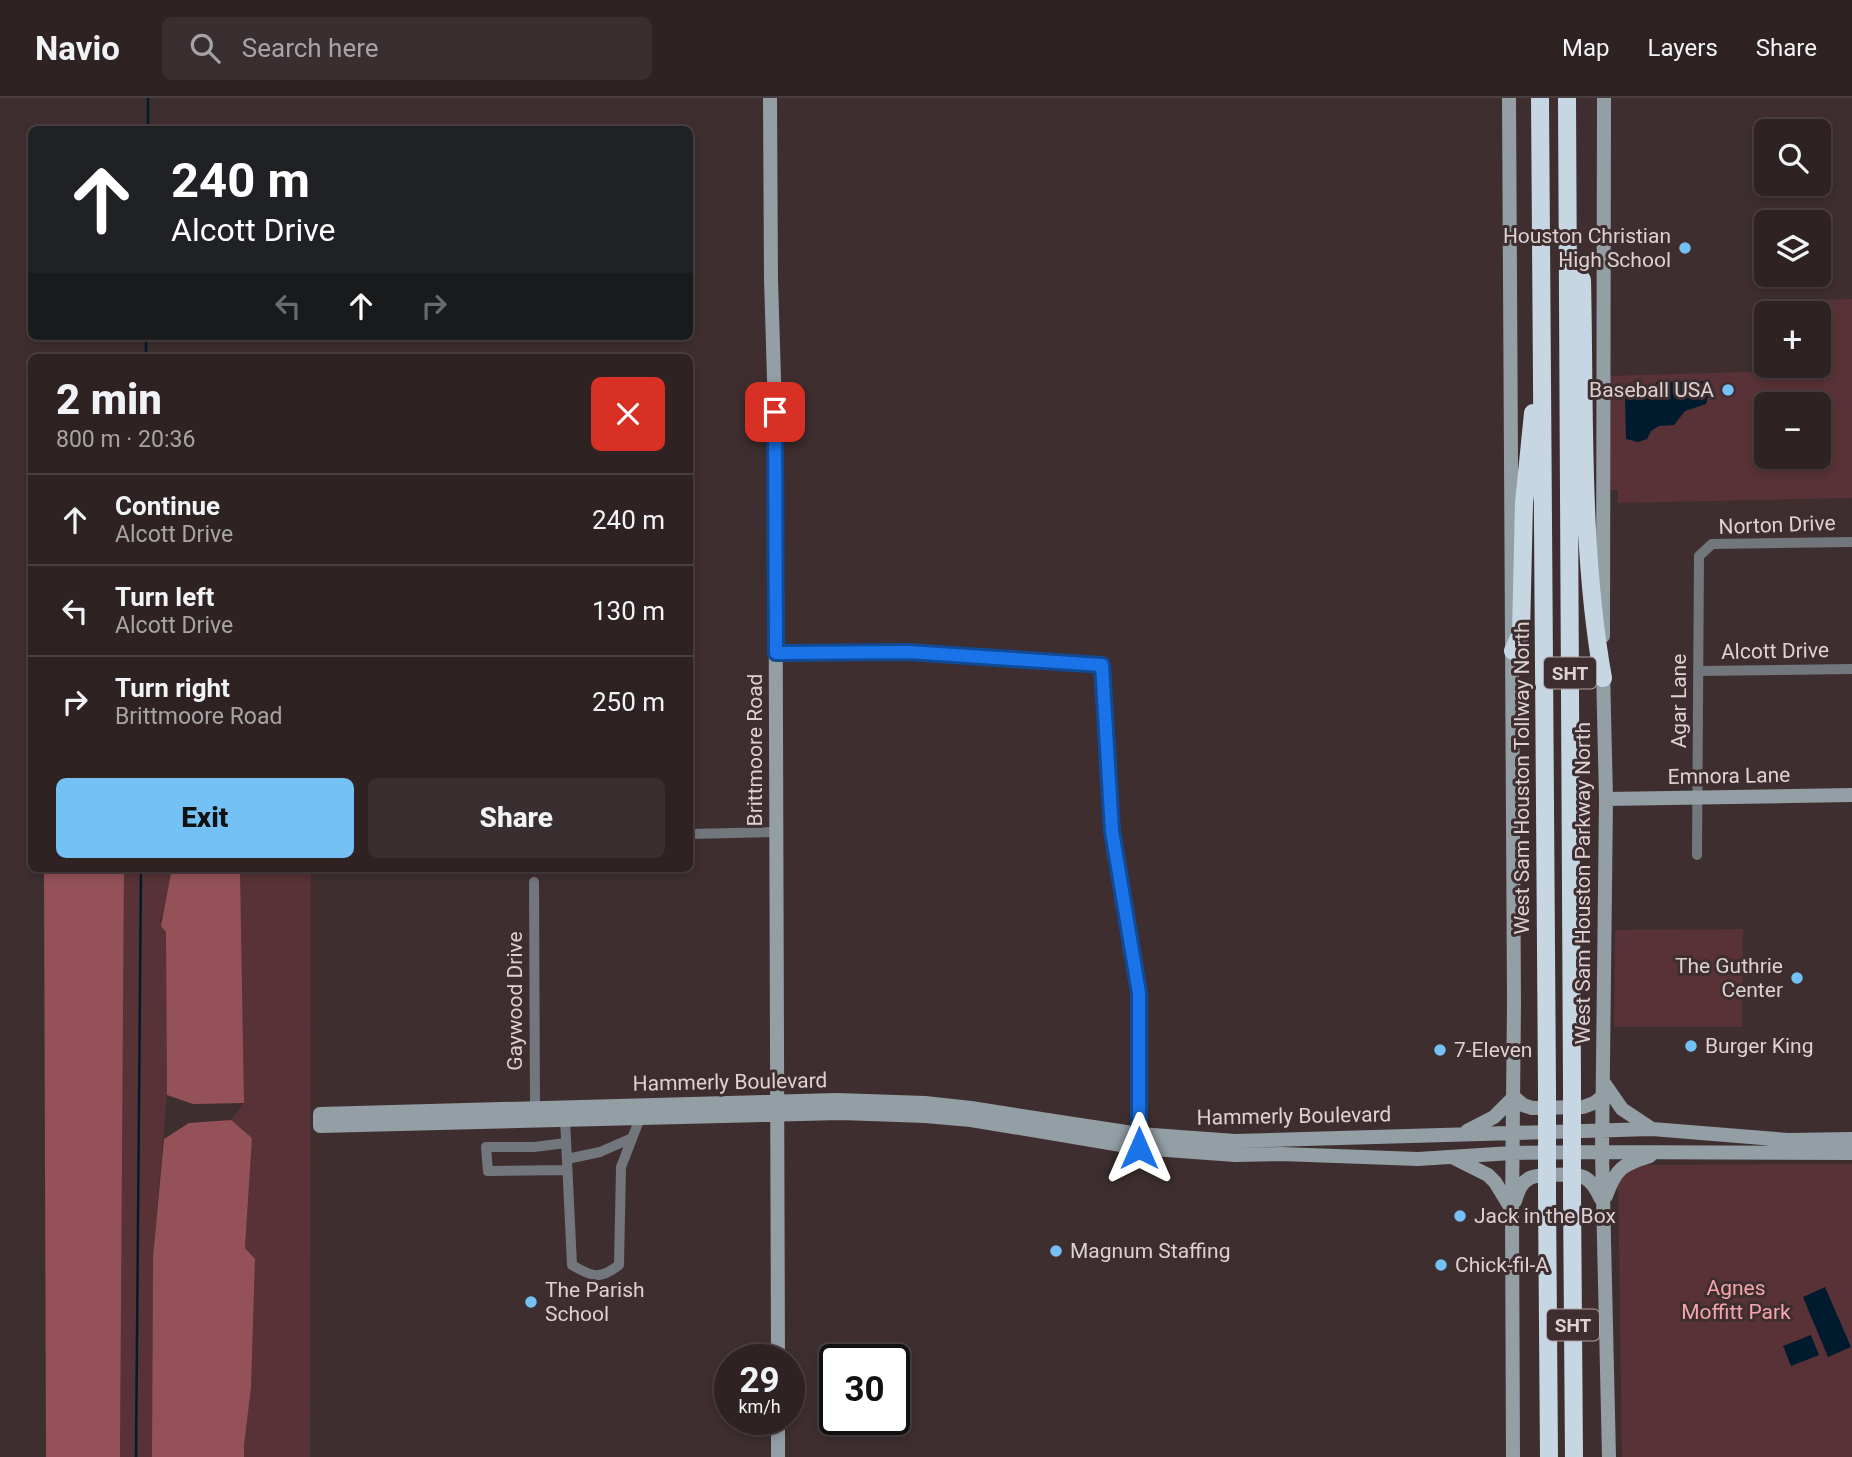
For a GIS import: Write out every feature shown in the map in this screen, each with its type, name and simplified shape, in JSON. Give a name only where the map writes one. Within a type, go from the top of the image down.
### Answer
[{"type":"highway","name":"West Sam Houston Tollway North","points":[[1540,98],[1549,1457]]},
{"type":"highway","name":"SHT","points":[[1567,98],[1574,1457]]},
{"type":"highway","points":[[1568,258],[1581,280],[1587,510],[1593,616],[1603,678]]},
{"type":"highway","points":[[1513,651],[1521,633],[1524,503],[1542,305]]},
{"type":"main road","name":"Brittmoore Road","points":[[770,98],[776,653],[778,1344]]},
{"type":"main road","points":[[1508,98],[1513,651],[1513,1457]]},
{"type":"main road","name":"West Sam Houston Parkway North","points":[[1604,98],[1603,678],[1606,799],[1602,1152],[1609,1457]]},
{"type":"main road","name":"Emnora Lane","points":[[1606,799],[1852,795]]},
{"type":"main road","points":[[1514,1097],[1523,1105],[1532,1108],[1583,1107],[1594,1103],[1603,1090],[1622,1109],[1652,1129]]},
{"type":"main road","points":[[1462,1133],[1489,1121],[1514,1097]]},
{"type":"main road","name":"Hammerly Boulevard","points":[[535,1114],[565,1119],[623,1112],[640,1118],[777,1109]]},
{"type":"main road","name":"Hammerly Boulevard","points":[[320,1120],[777,1109],[960,1119],[1235,1155],[1288,1154],[1418,1159],[1512,1153],[1852,1153]]},
{"type":"main road","name":"Hammerly Boulevard","points":[[1139,1141],[1235,1141],[1603,1129],[1652,1129],[1788,1140],[1852,1139]]},
{"type":"main road","points":[[1603,1203],[1612,1178],[1620,1168],[1665,1151]]},
{"type":"main road","points":[[1452,1157],[1495,1182],[1512,1209]]},
{"type":"main road","points":[[1512,1209],[1521,1186],[1528,1178],[1537,1175],[1579,1174],[1596,1186],[1603,1203]]},
{"type":"main road","points":[[778,1435],[778,1457]]},
{"type":"street","name":"Norton Drive","points":[[1704,549],[1712,544],[1852,542]]},
{"type":"street","name":"Agar Lane","points":[[1697,855],[1698,566],[1699,556],[1704,549]]},
{"type":"street","points":[[776,653],[908,652],[1102,665],[1112,831],[1139,993],[1139,1141]]},
{"type":"street","name":"Alcott Drive","points":[[1698,671],[1852,669]]},
{"type":"street","points":[[693,834],[776,832]]},
{"type":"street","name":"Gaywood Drive","points":[[534,882],[535,1114]]},
{"type":"street","points":[[565,1119],[572,1265],[589,1275],[607,1274],[619,1265],[621,1167],[640,1118]]},
{"type":"street","points":[[566,1143],[534,1147],[486,1147],[488,1171],[567,1165],[632,1138]]},
{"type":"street","points":[[600,1152],[624,1158]]},
{"type":"green space","name":"Baseball USA","points":[[1852,299],[1852,498],[1618,503],[1618,490],[1604,490],[1605,376],[1754,372],[1754,378],[1831,378],[1831,301],[1820,301]]},
{"type":"green space","points":[[124,872],[171,872],[166,906],[160,920],[166,932],[167,1095],[153,1257],[152,1457],[120,1457]]},
{"type":"green space","points":[[240,872],[311,872],[310,1457],[244,1457],[251,1388],[255,1259],[245,1248],[252,1138],[231,1120],[244,1103]]},
{"type":"green space","points":[[1743,929],[1742,1027],[1614,1027],[1615,930]]},
{"type":"green space","name":"Agnes Moffitt Park","points":[[1852,1164],[1852,1457],[1622,1457],[1618,1177],[1633,1165]]},
{"type":"shaded area","points":[[44,872],[124,872],[120,1457],[46,1457]]},
{"type":"shaded area","points":[[171,872],[240,872],[244,1103],[193,1104],[167,1095],[166,932],[161,926]]},
{"type":"shaded area","points":[[231,1120],[252,1138],[245,1248],[255,1259],[251,1388],[244,1457],[152,1457],[153,1257],[164,1139],[189,1123]]},
{"type":"water","points":[[1708,381],[1706,404],[1685,411],[1674,425],[1659,426],[1651,431],[1647,439],[1638,442],[1626,439],[1625,396],[1657,396],[1656,382]]},
{"type":"water","points":[[1825,1287],[1851,1347],[1828,1357],[1803,1297]]},
{"type":"water","points":[[1811,1335],[1819,1355],[1791,1366],[1783,1346]]},
{"type":"waterway","points":[[148,98],[148,126]]},
{"type":"waterway","points":[[146,340],[146,354]]},
{"type":"waterway","points":[[136,1457],[141,872]]},
{"type":"place","name":"Houston Christian High School","points":[[1685,248]]},
{"type":"place","name":"Baseball USA","points":[[1728,390]]},
{"type":"place","name":"The Guthrie Center","points":[[1797,978]]},
{"type":"place","name":"Burger King","points":[[1691,1046]]},
{"type":"place","name":"7-Eleven","points":[[1440,1050]]},
{"type":"place","name":"Jack in the Box","points":[[1460,1216]]},
{"type":"place","name":"Magnum Staffing","points":[[1056,1251]]},
{"type":"place","name":"Chick-fil-A","points":[[1441,1265]]},
{"type":"place","name":"The Parish School","points":[[531,1302]]},
{"type":"route","points":[[775,412],[776,653],[908,652],[1102,665],[1112,831],[1139,993],[1139,1148]]}]
